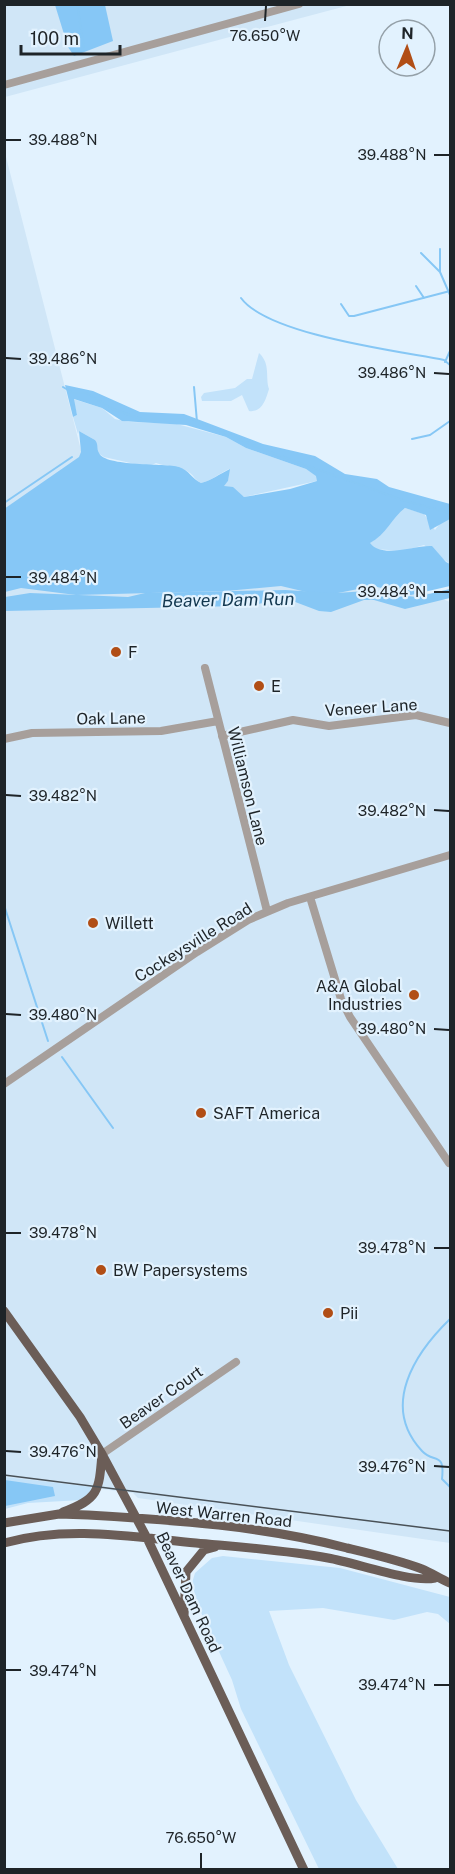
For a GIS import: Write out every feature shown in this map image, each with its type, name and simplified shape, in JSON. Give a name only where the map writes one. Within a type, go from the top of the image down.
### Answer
[{"type":"main road","name":"Beaver Dam Road","points":[[4,1311],[80,1417],[137,1519],[304,1869]]},
{"type":"main road","points":[[59,1514],[83,1506],[97,1492],[102,1454]]},
{"type":"main road","name":"West Warren Road","points":[[4,1523],[59,1514],[137,1519],[303,1538],[425,1570],[435,1578],[450,1583]]},
{"type":"main road","name":"West Warren Road","points":[[4,1543],[62,1533],[147,1538],[324,1557],[422,1580],[435,1578]]},
{"type":"main road","points":[[184,1619],[184,1582],[190,1565],[204,1550],[224,1546]]},
{"type":"street","points":[[4,85],[299,4]]},
{"type":"street","name":"Williamson Lane","points":[[205,668],[267,911]]},
{"type":"street","name":"Veneer Lane","points":[[222,736],[293,720],[329,726],[416,715],[450,723]]},
{"type":"street","name":"Oak Lane","points":[[4,740],[32,733],[161,731],[218,721]]},
{"type":"street","name":"Cockeysville Road","points":[[4,1084],[196,952],[267,911],[450,855]]},
{"type":"street","points":[[310,897],[341,999],[350,1017],[449,1163]]},
{"type":"street","name":"Beaver Court","points":[[102,1454],[236,1362]]},
{"type":"shaded area","points":[[5,5],[350,5],[5,97]]},
{"type":"shaded area","points":[[55,5],[105,5],[113,41],[74,56],[68,47]]},
{"type":"shaded area","points":[[4,149],[82,454],[450,602],[450,1543],[138,1498],[133,1493],[5,1477]]},
{"type":"shaded area","points":[[259,353],[265,362],[269,389],[260,408],[249,411],[242,395],[231,401],[202,401],[201,397],[204,393],[235,388],[247,379],[252,379]]},
{"type":"shaded area","points":[[65,385],[93,391],[140,412],[184,414],[263,444],[315,456],[345,474],[377,479],[389,487],[450,504],[450,519],[430,530],[426,515],[405,508],[376,540],[370,543],[375,548],[390,551],[432,546],[450,564],[450,586],[411,595],[373,586],[323,596],[281,586],[226,591],[76,595],[21,588],[5,592],[4,509],[79,457],[81,452],[79,431],[95,440],[99,453],[112,461],[179,467],[201,483],[230,469],[228,481],[224,486],[233,487],[244,497],[290,489],[317,481],[316,476],[306,469],[246,448],[226,437],[186,425],[122,421],[102,408],[74,399],[77,415],[73,417]]},
{"type":"shaded area","points":[[73,399],[102,408],[115,419],[129,422],[173,423],[226,437],[246,448],[306,469],[317,476],[317,481],[244,497],[223,486],[228,481],[229,469],[201,483],[186,470],[177,467],[156,463],[148,467],[104,457],[98,453],[95,440],[79,431],[78,434],[73,417],[77,415]]},
{"type":"shaded area","points":[[405,508],[424,514],[435,530],[441,522],[450,519],[450,564],[424,545],[403,551],[374,549],[369,543],[380,536]]},
{"type":"shaded area","points":[[5,1477],[91,1487],[91,1494],[82,1500],[28,1503],[5,1509]]},
{"type":"shaded area","points":[[223,1556],[340,1568],[450,1597],[450,1624],[438,1614],[427,1612],[394,1620],[323,1608],[269,1611],[289,1665],[356,1800],[398,1869],[319,1869],[241,1709],[232,1680],[198,1606],[192,1583],[195,1573],[212,1558]]},
{"type":"water","name":"Beaver Dam Run","points":[[450,589],[450,598],[405,609],[374,600],[364,600],[331,612],[319,611],[290,600],[240,606],[5,611],[5,597],[30,593],[128,597],[145,593],[285,590],[335,593],[368,591],[416,597]]},
{"type":"water","points":[[5,1480],[53,1487],[55,1496],[5,1506]]},
{"type":"waterway","points":[[77,4],[84,47]]},
{"type":"waterway","points":[[440,249],[440,272]]},
{"type":"waterway","points":[[421,253],[440,272],[450,295]]},
{"type":"waterway","points":[[416,286],[424,298]]},
{"type":"waterway","points":[[341,304],[349,316],[354,316],[450,291]]},
{"type":"waterway","points":[[241,298],[256,311],[305,332],[335,340],[444,360],[450,365]]},
{"type":"waterway","points":[[445,362],[450,351]]},
{"type":"waterway","points":[[63,387],[73,393],[86,393],[113,409],[141,419],[192,419],[267,451],[402,500],[450,513]]},
{"type":"waterway","points":[[194,387],[197,422]]},
{"type":"waterway","points":[[412,439],[430,435],[450,421]]},
{"type":"waterway","points":[[4,503],[72,457]]},
{"type":"waterway","points":[[4,905],[48,1041]]},
{"type":"waterway","points":[[62,1057],[113,1128]]},
{"type":"waterway","points":[[450,1319],[425,1348],[415,1364],[407,1381],[403,1398],[404,1416],[410,1434],[426,1455],[440,1461],[442,1479],[450,1487]]},
{"type":"tram line","points":[[4,1475],[450,1531]]},
{"type":"place","name":"F","points":[[116,652]]},
{"type":"place","name":"E","points":[[259,686]]},
{"type":"place","name":"Willett","points":[[93,923]]},
{"type":"place","name":"A&A Global Industries","points":[[414,995]]},
{"type":"place","name":"SAFT America","points":[[201,1113]]},
{"type":"place","name":"BW Papersystems","points":[[101,1270]]},
{"type":"place","name":"Pii","points":[[328,1313]]}]
